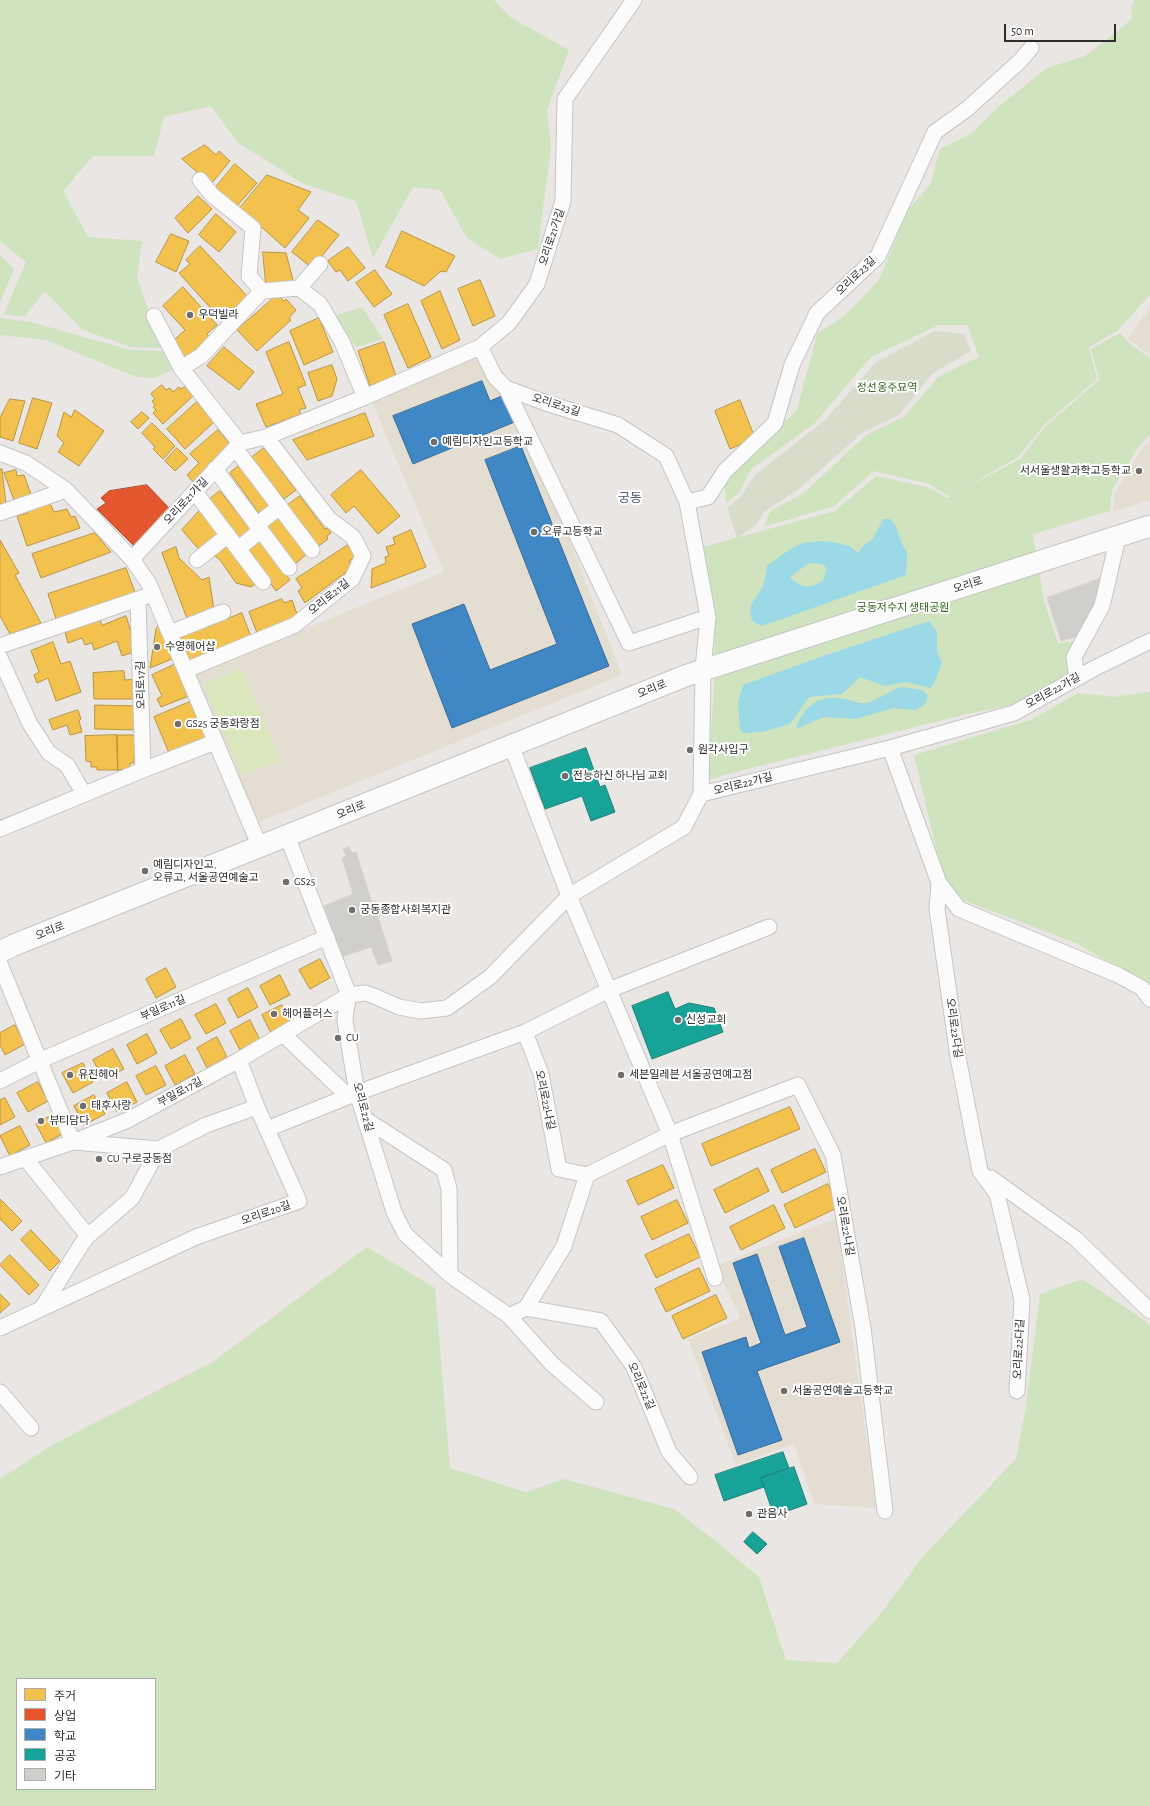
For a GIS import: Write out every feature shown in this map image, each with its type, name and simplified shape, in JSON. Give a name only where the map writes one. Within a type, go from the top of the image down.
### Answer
[{"type":"main road","name":"오리로","points":[[0,952],[14,945],[684,676],[1150,526]]},
{"type":"street","name":"오리로21가길","points":[[132,559],[238,445],[266,437],[480,347],[509,323],[537,284],[563,201],[565,99],[634,0]]},
{"type":"street","name":"오리로23길","points":[[688,502],[708,497],[725,471],[775,423],[792,365],[817,313],[878,256],[935,132],[967,109],[1020,61],[1031,48]]},
{"type":"street","points":[[200,180],[212,195],[252,228],[249,276],[262,291]]},
{"type":"street","points":[[299,288],[320,264]]},
{"type":"street","points":[[181,368],[201,356],[262,291],[299,288],[320,304],[342,342],[365,396]]},
{"type":"street","points":[[154,316],[181,368],[238,445],[280,507],[312,550]]},
{"type":"street","name":"오리로23길","points":[[480,347],[495,377],[506,388],[546,403],[618,425],[666,456],[688,502],[708,617],[703,670]]},
{"type":"street","points":[[506,388],[629,643],[708,617]]},
{"type":"street","name":"오리로21길","points":[[186,670],[295,625],[352,579],[363,556],[353,537],[329,519],[266,437]]},
{"type":"street","points":[[0,453],[26,463],[66,490],[132,559],[153,593],[260,847]]},
{"type":"street","points":[[215,469],[289,568]]},
{"type":"street","points":[[0,513],[66,490]]},
{"type":"street","points":[[195,492],[263,582]]},
{"type":"street","points":[[238,549],[258,527],[280,507]]},
{"type":"street","points":[[197,560],[228,535]]},
{"type":"street","points":[[1077,678],[1074,657],[1102,606],[1118,537]]},
{"type":"street","points":[[0,646],[138,600],[153,593]]},
{"type":"street","name":"오리로17길","points":[[138,600],[143,770]]},
{"type":"street","points":[[170,633],[223,612]]},
{"type":"street","name":"오리로22가길","points":[[349,995],[364,993],[399,1007],[421,1011],[446,1008],[490,977],[569,896],[684,827],[701,794],[890,748],[1014,713],[1077,678],[1150,641]]},
{"type":"street","points":[[0,658],[30,724],[49,753],[66,765],[84,794]]},
{"type":"street","points":[[701,794],[703,670]]},
{"type":"street","points":[[0,828],[216,742]]},
{"type":"street","points":[[511,745],[569,896],[670,1134],[715,1278]]},
{"type":"street","name":"오리로22다길","points":[[890,748],[938,883],[959,909],[1118,975],[1142,988],[1150,999]]},
{"type":"street","points":[[287,836],[349,995]]},
{"type":"street","name":"오리로22다길","points":[[938,883],[937,909],[958,1057],[980,1171],[998,1194],[1022,1300],[1017,1391]]},
{"type":"street","points":[[267,1129],[353,1094],[525,1032],[609,990],[769,927]]},
{"type":"street","name":"부일로11길","points":[[0,1081],[41,1060],[327,937]]},
{"type":"street","points":[[0,964],[41,1060],[73,1142],[159,1149],[206,1125],[257,1107]]},
{"type":"street","name":"부일로17길","points":[[0,1167],[73,1142],[128,1120],[239,1060],[349,995]]},
{"type":"street","name":"오리로22길","points":[[349,995],[345,1022],[353,1094],[365,1119],[394,1212],[405,1234],[450,1275],[509,1316],[552,1364],[596,1402]]},
{"type":"street","name":"오리로22나길","points":[[525,1032],[541,1074],[558,1169],[587,1175],[670,1134],[798,1085],[833,1155],[862,1328],[885,1511]]},
{"type":"street","points":[[284,1034],[353,1094]]},
{"type":"street","name":"오리로20길","points":[[0,1328],[196,1237],[299,1201],[257,1107],[239,1060]]},
{"type":"street","points":[[365,1119],[444,1170],[449,1189],[450,1275]]},
{"type":"street","points":[[42,1308],[81,1244],[88,1236],[132,1198],[159,1149]]},
{"type":"street","points":[[25,1158],[88,1236]]},
{"type":"street","points":[[980,1171],[1076,1239],[1150,1311]]},
{"type":"street","points":[[509,1316],[526,1308],[564,1246],[587,1175]]},
{"type":"street","name":"오리로22길","points":[[526,1308],[601,1321],[634,1366],[668,1452],[690,1477]]},
{"type":"street","points":[[0,1392],[31,1428]]},
{"type":"shaded area","points":[[1150,307],[1150,355],[1128,339]]},
{"type":"shaded area","points":[[480,347],[528,434],[622,675],[252,825],[189,676],[444,572],[369,395]]},
{"type":"shaded area","name":"서서울생활과학고등학교","points":[[1150,441],[1150,500],[1113,512],[1115,493],[1141,450]]},
{"type":"shaded area","name":"서울공연예술고등학교","points":[[836,1218],[876,1508],[814,1504],[794,1444],[736,1465],[688,1339],[741,1318],[715,1266]]},
{"type":"green space","points":[[0,0],[494,0],[510,17],[569,50],[547,110],[551,147],[538,249],[500,259],[467,238],[440,190],[413,187],[373,258],[356,201],[304,184],[238,143],[211,106],[164,117],[154,156],[93,156],[63,191],[88,237],[142,241],[137,278],[162,348],[131,347],[83,330],[45,291],[24,317],[4,314],[26,262],[0,241]]},
{"type":"green space","name":"궁동저수지 생태공원","points":[[1134,0],[1150,0],[1150,295],[1117,331],[1089,347],[1097,379],[1044,425],[1018,457],[961,490],[1020,459],[1046,426],[1099,380],[1091,349],[1120,333],[1130,344],[1150,358],[1150,435],[1139,446],[1112,490],[1110,511],[1033,534],[1044,601],[1058,643],[1077,641],[1072,678],[1021,703],[963,715],[724,775],[707,781],[714,689],[715,611],[699,548],[835,511],[876,476],[928,487],[947,498],[950,497],[929,484],[874,471],[834,506],[764,527],[770,511],[804,493],[866,435],[905,416],[938,377],[979,357],[967,325],[939,325],[871,357],[814,424],[751,469],[739,493],[726,503],[725,481],[797,410],[817,334],[845,315],[879,280],[907,211],[930,185],[940,149],[972,133],[1003,103],[1047,68],[1085,56],[1132,19],[1131,11]]},
{"type":"green space","points":[[0,255],[14,269],[0,303]]},
{"type":"green space","points":[[362,307],[383,339],[356,347],[334,316]]},
{"type":"green space","points":[[0,318],[31,322],[130,350],[163,351],[175,369],[154,378],[136,377],[46,340],[0,335]]},
{"type":"green space","name":"정선옹주묘역","points":[[935,331],[964,334],[971,351],[932,374],[899,415],[862,433],[799,489],[764,512],[756,525],[737,538],[727,508],[740,497],[755,475],[824,421],[876,362]]},
{"type":"green space","points":[[241,668],[280,760],[242,775],[203,684]]},
{"type":"green space","points":[[1150,692],[1150,987],[1076,943],[947,894],[914,755],[1033,719],[1078,693],[1114,697]]},
{"type":"green space","points":[[367,1247],[435,1288],[450,1468],[526,1492],[564,1479],[674,1509],[759,1577],[786,1660],[837,1663],[878,1617],[924,1555],[1016,1459],[1026,1406],[1040,1294],[1082,1279],[1146,1321],[1150,1326],[1150,1806],[0,1806],[0,1479],[52,1445],[214,1361]]},
{"type":"water","points":[[883,519],[890,519],[896,526],[904,548],[907,552],[906,575],[762,626],[753,622],[750,611],[751,607],[763,586],[767,566],[785,553],[803,543],[820,541],[846,545],[858,553],[863,546],[873,539]],"holes":[[[809,563],[821,564],[827,568],[823,580],[814,585],[802,586],[790,577]]]},
{"type":"water","points":[[929,621],[937,632],[937,652],[942,663],[934,684],[930,688],[906,682],[885,686],[860,677],[842,694],[809,697],[790,724],[762,732],[742,733],[740,730],[738,702],[743,685],[826,655]]},
{"type":"water","points":[[900,687],[923,690],[928,696],[925,704],[916,710],[893,708],[856,719],[824,717],[796,729],[799,721],[808,708],[821,700],[836,698],[866,703]]},
{"type":"building: 주거","points":[[205,145],[216,155],[219,151],[230,161],[211,184],[182,159]]},
{"type":"building: 주거","points":[[235,164],[257,183],[237,206],[215,188]]},
{"type":"building: 주거","points":[[267,175],[311,192],[298,210],[309,218],[285,248],[240,208]]},
{"type":"building: 주거","points":[[198,196],[212,209],[188,233],[175,218]]},
{"type":"building: 주거","points":[[216,214],[236,232],[219,252],[199,235]]},
{"type":"building: 주거","points":[[318,220],[339,235],[312,268],[292,252]]},
{"type":"building: 주거","points":[[402,231],[455,256],[446,272],[441,271],[424,286],[386,267]]},
{"type":"building: 주거","points":[[171,234],[189,241],[176,272],[156,262]]},
{"type":"building: 주거","points":[[200,246],[250,299],[225,324],[179,273],[190,264],[186,260]]},
{"type":"building: 주거","points":[[348,247],[365,268],[348,281],[340,270],[336,272],[328,261]]},
{"type":"building: 주거","points":[[263,252],[286,253],[294,284],[266,283]]},
{"type":"building: 주거","points":[[375,270],[392,294],[374,307],[356,283]]},
{"type":"building: 주거","points":[[480,280],[495,316],[473,326],[458,289]]},
{"type":"building: 주거","name":"우덕빌라","points":[[183,287],[217,325],[207,334],[211,339],[187,360],[172,342],[185,330],[163,306]]},
{"type":"building: 주거","points":[[440,291],[460,340],[442,349],[421,301]]},
{"type":"building: 주거","points":[[277,295],[284,301],[286,299],[296,310],[289,318],[291,320],[257,351],[237,330]]},
{"type":"building: 주거","points":[[408,304],[431,357],[408,368],[384,315]]},
{"type":"building: 주거","points":[[319,318],[333,352],[304,365],[290,331]]},
{"type":"building: 주거","points":[[289,342],[306,385],[298,388],[306,408],[299,410],[301,414],[266,427],[256,404],[283,394],[266,352]]},
{"type":"building: 주거","points":[[384,342],[396,376],[370,386],[358,351]]},
{"type":"building: 주거","points":[[224,347],[254,372],[239,390],[207,366]]},
{"type":"building: 주거","points":[[332,365],[337,379],[332,396],[318,401],[308,373]]},
{"type":"building: 주거","points":[[162,385],[166,390],[170,388],[173,392],[179,387],[181,389],[185,386],[193,396],[163,424],[153,413],[156,410],[153,407],[155,405],[152,401],[155,399],[151,394]]},
{"type":"building: 주거","points":[[33,398],[52,403],[37,449],[19,443]]},
{"type":"building: 주거","points":[[10,399],[25,401],[13,441],[0,437],[0,418]]},
{"type":"building: 주거","points":[[740,400],[755,438],[730,449],[715,411]]},
{"type":"building: 주거","points":[[197,402],[214,422],[185,449],[167,429]]},
{"type":"building: 주거","points":[[75,410],[104,431],[79,466],[58,452],[64,443],[57,436],[64,412],[71,417]]},
{"type":"building: 주거","points":[[142,412],[149,418],[138,429],[131,422]]},
{"type":"building: 주거","points":[[365,413],[374,436],[307,460],[293,440]]},
{"type":"building: 주거","points":[[152,423],[175,446],[163,459],[153,449],[155,447],[142,433]]},
{"type":"building: 주거","points":[[218,430],[230,444],[196,485],[187,475],[199,463],[190,454]]},
{"type":"building: 주거","points":[[177,448],[188,459],[175,471],[165,461]]},
{"type":"building: 주거","points":[[264,448],[296,490],[284,499],[251,458]]},
{"type":"building: 주거","points":[[242,463],[275,506],[261,516],[230,473]]},
{"type":"building: 주거","points":[[0,469],[2,469],[6,504],[0,504]]},
{"type":"building: 주거","points":[[16,470],[17,476],[24,475],[31,494],[14,500],[4,473]]},
{"type":"building: 주거","points":[[361,470],[400,516],[378,534],[354,506],[346,513],[331,495]]},
{"type":"building: 주거","points":[[220,491],[252,531],[238,543],[206,502]]},
{"type":"building: 주거","points":[[300,496],[325,529],[327,528],[331,533],[327,536],[328,539],[316,548],[285,507]]},
{"type":"building: 주거","points":[[49,501],[54,512],[67,509],[71,517],[75,516],[80,528],[27,546],[17,516],[28,513],[27,508]]},
{"type":"building: 주거","points":[[202,508],[223,535],[202,553],[182,530]]},
{"type":"building: 주거","points":[[279,512],[309,552],[294,565],[264,524]]},
{"type":"building: 주거","points":[[411,530],[426,567],[371,588],[372,569],[386,563],[385,557],[389,556],[386,547],[395,544],[393,538]]},
{"type":"building: 주거","points":[[95,533],[111,552],[41,578],[32,554]]},
{"type":"building: 주거","points":[[258,538],[290,580],[276,591],[244,548]]},
{"type":"building: 주거","points":[[0,540],[19,573],[15,575],[41,623],[10,634],[0,616]]},
{"type":"building: 주거","points":[[228,542],[259,581],[251,587],[236,583],[220,560],[212,554]]},
{"type":"building: 주거","points":[[348,545],[356,557],[349,561],[353,567],[305,603],[298,591],[302,588],[296,579]]},
{"type":"building: 주거","points":[[176,547],[179,558],[202,580],[209,577],[214,610],[188,621],[162,553]]},
{"type":"building: 주거","points":[[126,568],[136,595],[57,622],[48,594]]},
{"type":"building: 주거","points":[[282,599],[284,603],[292,600],[298,617],[257,633],[249,612]]},
{"type":"building: 주거","points":[[242,613],[251,637],[189,662],[178,634],[207,622],[209,626]]},
{"type":"building: 주거","points":[[126,616],[137,651],[122,656],[117,641],[94,650],[92,643],[85,645],[82,638],[68,643],[65,632],[100,620],[102,625]]},
{"type":"building: 주거","points":[[160,626],[174,658],[150,668],[156,629]]},
{"type":"building: 주거","points":[[53,642],[61,664],[70,661],[81,692],[56,701],[48,678],[37,683],[34,675],[39,672],[31,651]]},
{"type":"building: 주거","points":[[176,664],[189,696],[161,707],[157,699],[162,696],[152,675]]},
{"type":"building: 주거","points":[[124,671],[125,680],[136,679],[137,699],[94,699],[93,673]]},
{"type":"building: 주거","points":[[192,701],[207,738],[169,753],[154,717]]},
{"type":"building: 주거","points":[[95,705],[137,706],[137,730],[95,729]]},
{"type":"building: 주거","points":[[78,710],[81,719],[79,721],[82,732],[70,735],[67,725],[53,730],[49,720]]},
{"type":"building: 주거","points":[[117,735],[137,735],[138,759],[134,759],[134,763],[130,763],[130,769],[118,770]]},
{"type":"building: 주거","points":[[117,735],[118,770],[97,770],[97,767],[91,767],[91,762],[86,761],[85,736]]},
{"type":"building: 주거","points":[[320,959],[330,978],[310,989],[299,970]]},
{"type":"building: 주거","points":[[166,968],[176,987],[156,998],[146,979]]},
{"type":"building: 주거","points":[[280,975],[290,995],[270,1005],[260,986]]},
{"type":"building: 주거","points":[[248,988],[258,1007],[238,1018],[228,999]]},
{"type":"building: 주거","points":[[216,1004],[226,1023],[206,1034],[195,1015]]},
{"type":"building: 주거","points":[[282,1005],[293,1024],[272,1035],[262,1015]]},
{"type":"building: 주거","points":[[181,1019],[191,1038],[171,1049],[160,1030]]},
{"type":"building: 주거","points":[[250,1020],[260,1040],[240,1050],[230,1031]]},
{"type":"building: 주거","points":[[15,1025],[25,1044],[5,1055],[0,1045],[0,1033]]},
{"type":"building: 주거","points":[[147,1034],[157,1053],[137,1064],[127,1045]]},
{"type":"building: 주거","points":[[217,1037],[227,1057],[207,1068],[197,1048]]},
{"type":"building: 주거","points":[[113,1049],[124,1069],[103,1079],[93,1060]]},
{"type":"building: 주거","points":[[185,1055],[195,1074],[175,1085],[165,1066]]},
{"type":"building: 주거","points":[[83,1063],[93,1082],[73,1093],[62,1073]]},
{"type":"building: 주거","points":[[156,1066],[166,1085],[146,1095],[136,1076]]},
{"type":"building: 주거","points":[[38,1082],[48,1101],[28,1112],[17,1093]]},
{"type":"building: 주거","points":[[127,1082],[137,1102],[117,1112],[107,1093]]},
{"type":"building: 주거","points":[[94,1095],[105,1114],[84,1125],[74,1106]]},
{"type":"building: 주거","points":[[5,1098],[15,1117],[0,1125],[0,1100]]},
{"type":"building: 주거","points":[[790,1107],[800,1129],[711,1166],[702,1144]]},
{"type":"building: 주거","points":[[56,1113],[66,1132],[46,1143],[36,1124]]},
{"type":"building: 주거","points":[[20,1126],[30,1145],[10,1156],[0,1136]]},
{"type":"building: 주거","points":[[815,1149],[826,1172],[782,1193],[771,1170]]},
{"type":"building: 주거","points":[[663,1165],[674,1188],[638,1205],[627,1181]]},
{"type":"building: 주거","points":[[758,1168],[769,1191],[725,1213],[714,1190]]},
{"type":"building: 주거","points":[[828,1184],[839,1207],[795,1228],[784,1205]]},
{"type":"building: 주거","points":[[0,1199],[22,1221],[12,1231],[0,1219]]},
{"type":"building: 주거","points":[[677,1200],[688,1223],[652,1240],[641,1217]]},
{"type":"building: 주거","points":[[774,1205],[785,1228],[741,1250],[730,1227]]},
{"type":"building: 주거","points":[[31,1230],[60,1261],[50,1271],[21,1240]]},
{"type":"building: 주거","points":[[689,1234],[700,1257],[656,1278],[645,1255]]},
{"type":"building: 주거","points":[[10,1255],[39,1285],[29,1295],[0,1265]]},
{"type":"building: 주거","points":[[699,1268],[710,1291],[666,1312],[655,1289]]},
{"type":"building: 주거","points":[[0,1294],[10,1304],[0,1313]]},
{"type":"building: 주거","points":[[716,1295],[727,1318],[683,1339],[672,1316]]},
{"type":"building: 상업","points":[[147,485],[169,508],[135,547],[97,509],[106,503],[101,498],[109,491]]},
{"type":"building: 학교","name":"예림디자인고등학교","points":[[482,381],[490,401],[506,394],[517,421],[413,464],[393,416]]},
{"type":"building: 학교","name":"오류고등학교","points":[[521,446],[609,666],[452,728],[412,624],[464,604],[490,670],[557,644],[485,460]]},
{"type":"building: 학교","points":[[804,1238],[840,1342],[757,1371],[782,1440],[738,1455],[702,1352],[746,1337],[749,1348],[761,1343],[733,1263],[757,1254],[785,1335],[807,1327],[779,1247]]},
{"type":"building: 공공","name":"전능하신 하나님 교회","points":[[586,748],[600,787],[605,785],[615,812],[591,821],[582,796],[545,809],[530,768]]},
{"type":"building: 공공","name":"신성교회","points":[[668,992],[675,1009],[689,1003],[714,1008],[723,1032],[652,1059],[632,1006]]},
{"type":"building: 공공","points":[[783,1452],[789,1468],[761,1478],[764,1487],[724,1501],[715,1475]]},
{"type":"building: 공공","points":[[794,1467],[807,1504],[774,1516],[761,1478]]},
{"type":"building: 공공","points":[[753,1532],[767,1544],[757,1554],[744,1542]]},
{"type":"building: 기타","points":[[1104,577],[1098,604],[1082,635],[1061,641],[1047,598]]},
{"type":"building: 기타","name":"궁동종합사회복지관","points":[[349,847],[352,853],[356,852],[372,903],[376,901],[381,915],[378,917],[392,961],[378,965],[371,947],[341,957],[324,906],[353,894],[342,858],[346,856],[343,849]]},
{"type":"place","name":"우덕빌라","points":[[190,315]]},
{"type":"place","name":"예림디자인고등학교","points":[[434,442]]},
{"type":"place","name":"서서울생활과학고등학교","points":[[1139,471]]},
{"type":"place","name":"오류고등학교","points":[[534,532]]},
{"type":"place","name":"수영헤어샵","points":[[157,647]]},
{"type":"place","name":"GS25 궁동화랑점","points":[[178,724]]},
{"type":"place","name":"원각사입구","points":[[690,750]]},
{"type":"place","name":"전능하신 하나님 교회","points":[[565,776]]},
{"type":"place","name":"예림디자인고, 오류고, 서울공연예술고","points":[[145,871]]},
{"type":"place","name":"GS25","points":[[286,882]]},
{"type":"place","name":"궁동종합사회복지관","points":[[352,910]]},
{"type":"place","name":"헤어플러스","points":[[274,1014]]},
{"type":"place","name":"신성교회","points":[[678,1020]]},
{"type":"place","name":"CU","points":[[338,1038]]},
{"type":"place","name":"유진헤어","points":[[70,1075]]},
{"type":"place","name":"세븐일레븐 서울공연예고점","points":[[621,1075]]},
{"type":"place","name":"태후사랑","points":[[83,1106]]},
{"type":"place","name":"뷰티담다","points":[[41,1121]]},
{"type":"place","name":"CU 구로궁동점","points":[[99,1159]]},
{"type":"place","name":"서울공연예술고등학교","points":[[784,1391]]},
{"type":"place","name":"관음사","points":[[749,1514]]},
{"type":"district","name":"궁동","points":[[630,498]]}]
